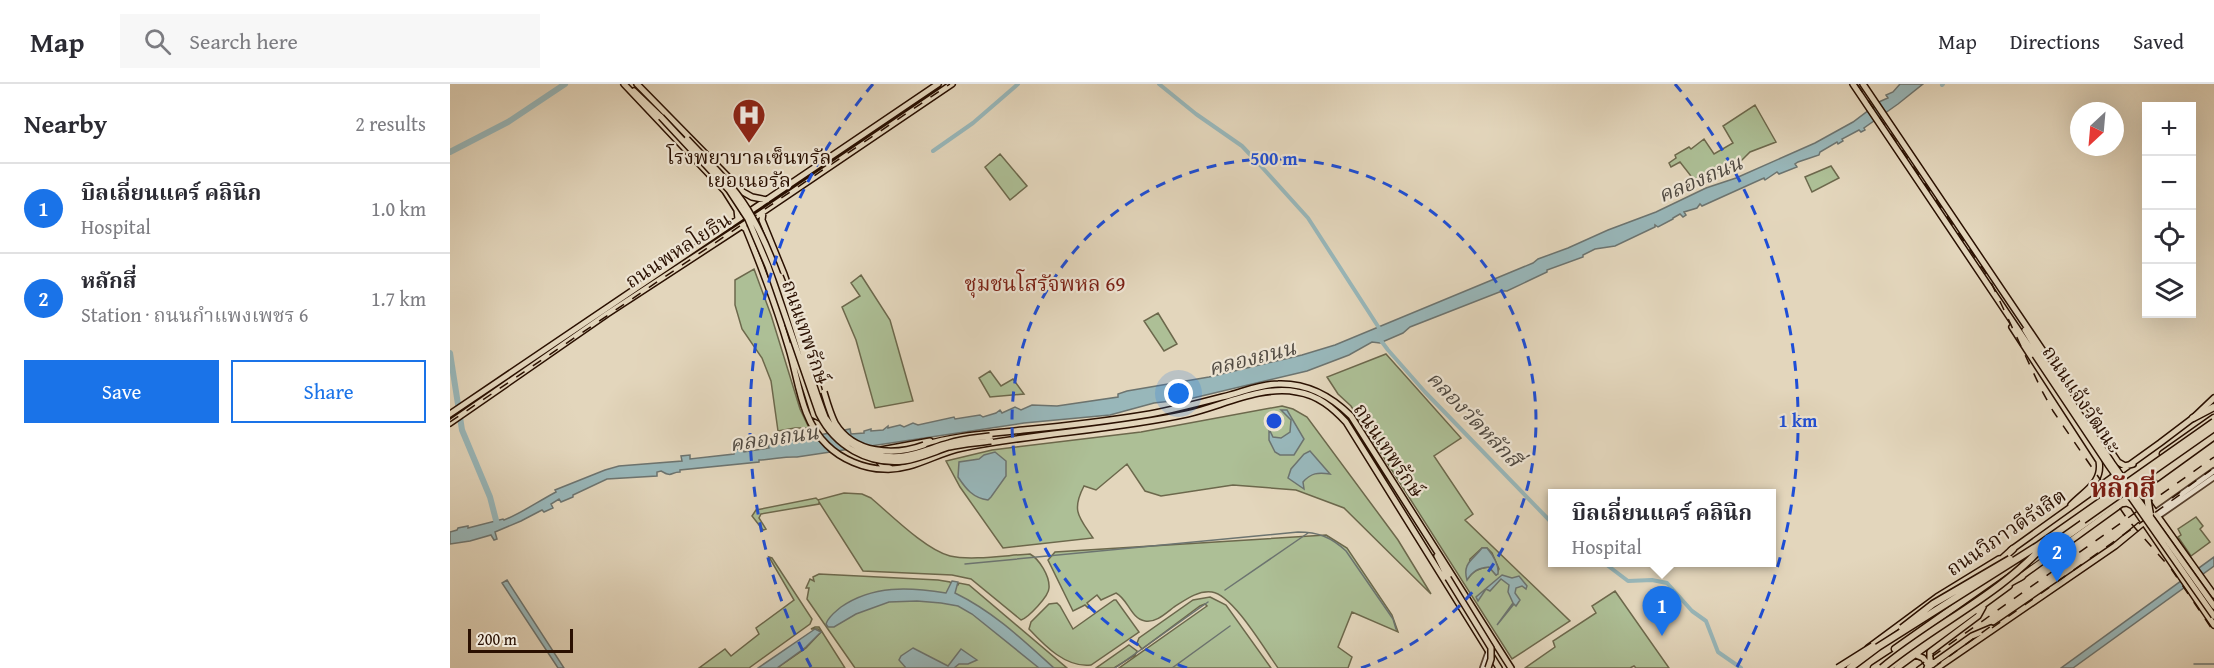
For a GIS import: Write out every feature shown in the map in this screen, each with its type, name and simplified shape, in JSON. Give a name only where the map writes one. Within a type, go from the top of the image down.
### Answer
[{"type":"highway","points":[[2193,418],[2214,406]]},
{"type":"highway","points":[[1852,668],[1878,647],[2039,545],[2214,420]]},
{"type":"highway","name":"ถนนวิภาวดีรังสิต","points":[[1852,668],[2214,420]]},
{"type":"highway","points":[[2154,514],[2146,494],[2148,486],[2154,478],[2214,433]]},
{"type":"highway","points":[[1868,668],[2047,542],[2214,433]]},
{"type":"highway","name":"ถนนวิภาวดีรังสิต","points":[[1874,668],[2214,433]]},
{"type":"highway","points":[[1882,668],[2010,578],[2047,542]]},
{"type":"highway","points":[[1838,668],[1898,631],[1933,604],[2000,564],[2039,545]]},
{"type":"highway","points":[[1970,588],[2013,549]]},
{"type":"highway","points":[[1985,592],[2022,576]]},
{"type":"highway","points":[[1888,668],[2006,584]]},
{"type":"highway","points":[[1910,627],[1920,609]]},
{"type":"main road","name":"ถนนเทพรักษ์","points":[[626,84],[662,116]]},
{"type":"main road","name":"ถนนเทพรักษ์","points":[[626,84],[716,181],[733,202],[739,213],[738,219]]},
{"type":"main road","name":"ถนนเทพรักษ์","points":[[636,84],[740,205],[771,265],[819,414],[831,434],[840,442],[861,455],[887,462],[905,461],[953,446],[990,438],[1166,417],[1265,392],[1298,392],[1317,398],[1334,408],[1346,422],[1499,668]]},
{"type":"main road","name":"ถนนเทพรักษ์","points":[[636,84],[747,195],[767,200]]},
{"type":"main road","name":"ถนนพหลโยธิน","points":[[450,423],[738,219],[938,84]]},
{"type":"main road","name":"ถนนพหลโยธิน","points":[[455,410],[522,364],[564,341],[742,226],[952,84]]},
{"type":"main road","name":"ถนนแจ้งวัฒนะ","points":[[1853,84],[2008,317],[2037,354],[2112,463],[2166,526],[2214,595]]},
{"type":"main road","name":"ถนนแจ้งวัฒนะ","points":[[1863,84],[2113,455],[2122,465],[2133,464]]},
{"type":"main road","points":[[716,181],[724,182],[727,177],[725,173]]},
{"type":"main road","name":"ถนนเทพรักษ์","points":[[763,212],[762,220],[784,274],[824,392],[836,423],[845,435],[869,448],[891,452],[910,450],[965,435],[1022,434]]},
{"type":"main road","name":"ถนนเทพรักษ์","points":[[742,226],[746,229],[757,256],[789,350],[806,412],[819,437],[839,454],[863,465],[885,470],[898,469],[952,450],[1022,434],[1186,407],[1264,385],[1298,385],[1317,390],[1337,402],[1351,416],[1511,668]]},
{"type":"main road","points":[[757,256],[758,249],[763,244],[770,244],[774,250]]},
{"type":"main road","points":[[771,265],[784,284],[802,331],[825,411],[823,417],[816,417],[810,402],[773,289],[771,265]]},
{"type":"main road","points":[[784,274],[791,304],[825,411]]},
{"type":"main road","name":"ถนนแจ้งวัฒนะ","points":[[2018,315],[2037,354],[2109,466],[2214,616]]},
{"type":"main road","name":"ถนนแจ้งวัฒนะ","points":[[2008,317],[2022,344],[2099,461],[2101,471],[2097,481],[2063,513]]},
{"type":"main road","points":[[789,350],[804,393],[810,402]]},
{"type":"main road","points":[[522,364],[526,370]]},
{"type":"main road","name":"ถนนวิภาวดีรังสิต","points":[[1843,668],[1890,630],[2013,549],[2133,464],[2193,418],[2214,398]]},
{"type":"main road","points":[[1897,668],[2214,433]]},
{"type":"main road","points":[[898,469],[881,464],[878,456],[881,450],[943,440]]},
{"type":"main road","points":[[2099,461],[2109,463],[2113,455]]},
{"type":"main road","name":"ถนนแจ้งวัฒนะ","points":[[2145,486],[2143,495],[2214,606]]},
{"type":"main road","points":[[2119,505],[2130,504],[2145,522],[2214,625]]},
{"type":"main road","points":[[1931,667],[1972,636],[2006,621],[2115,546],[2154,514]]},
{"type":"main road","points":[[2154,535],[2153,531],[2156,526],[2166,526]]},
{"type":"main road","points":[[1433,546],[1448,578],[1491,648],[1488,668]]},
{"type":"main road","points":[[1931,667],[1930,652],[1978,616],[1984,605]]},
{"type":"main road","points":[[1916,655],[1921,656],[1931,667]]},
{"type":"street","points":[[2154,514],[2214,471]]},
{"type":"street","points":[[2154,514],[2214,477]]},
{"type":"street","points":[[1483,668],[1489,651]]},
{"type":"green space","points":[[1755,105],[1776,142],[1750,152],[1739,163],[1714,175],[1694,180],[1680,162],[1671,167],[1669,163],[1676,158],[1675,155],[1689,147],[1691,149],[1704,139],[1714,154],[1733,143],[1723,126]]},
{"type":"green space","points":[[1000,154],[1027,186],[1010,200],[985,167]]},
{"type":"green space","points":[[1831,166],[1839,178],[1812,192],[1805,177]]},
{"type":"green space","points":[[754,269],[800,409],[809,428],[778,431],[771,381],[762,358],[742,329],[735,305],[735,280]]},
{"type":"green space","points":[[861,275],[890,320],[913,401],[875,408],[856,340],[842,307],[860,296],[851,283]]},
{"type":"green space","points":[[1158,313],[1177,344],[1164,351],[1144,321]]},
{"type":"green space","points":[[1386,354],[1461,438],[1434,456],[1473,514],[1465,520],[1570,621],[1512,659],[1351,406],[1338,394],[1327,377]],"holes":[[[1482,548],[1487,548],[1492,553],[1499,569],[1496,575],[1489,567],[1485,567],[1474,572],[1467,579],[1470,559]]]},
{"type":"green space","points":[[990,371],[1001,386],[1013,379],[1024,394],[990,397],[979,378]]},
{"type":"green space","points":[[1282,406],[1307,417],[1398,540],[1431,594],[1344,508],[1296,490],[1233,485],[1161,496],[1145,491],[1127,464],[1096,490],[1084,486],[1078,502],[1078,514],[1093,538],[1003,548],[960,487],[946,461],[992,450],[1141,432]]},
{"type":"green space","points":[[844,493],[862,494],[871,498],[930,547],[950,556],[979,558],[1030,554],[1046,573],[1049,583],[1048,592],[1038,606],[1021,620],[971,579],[952,575],[863,571],[819,502],[819,504],[761,514],[759,518],[766,529],[763,530],[752,516],[756,510],[816,498],[818,500]]},
{"type":"green space","points":[[2196,517],[2203,526],[2200,529],[2210,542],[2191,556],[2178,537],[2181,535],[2178,529]]},
{"type":"green space","points":[[1326,535],[1347,548],[1392,615],[1398,632],[1352,612],[1338,647],[1352,657],[1348,668],[1278,668],[1239,613],[1220,595],[1212,592],[1192,596],[1161,617],[1149,621],[1136,617],[1116,593],[1101,600],[1097,595],[1087,603],[1090,607],[1085,605],[1073,611],[1048,560],[1055,552]]},
{"type":"green space","points":[[769,557],[772,558],[812,619],[810,624],[749,668],[699,668],[725,649],[731,656],[759,634],[756,628],[794,600]]},
{"type":"green space","points":[[819,574],[938,580],[951,584],[969,585],[1067,668],[855,668],[807,599],[809,588],[806,588],[810,579],[814,581],[813,577]]},
{"type":"green space","points":[[1615,591],[1669,668],[1636,668],[1634,666],[1630,668],[1525,668],[1555,647],[1553,641],[1596,613],[1592,606]]},
{"type":"green space","points":[[1210,597],[1226,605],[1271,668],[1119,668],[1207,606],[1205,604],[1200,606],[1142,649],[1137,643],[1139,638],[1193,600]]},
{"type":"green space","points":[[1114,600],[1139,632],[1091,665],[1073,663],[1065,659],[1049,649],[1029,629],[1031,622],[1049,604],[1057,603],[1060,606],[1073,629]]},
{"type":"green space","points":[[819,627],[845,668],[777,668],[806,648],[821,632],[818,629],[811,629]]},
{"type":"green space","points":[[1129,645],[1137,651],[1135,655],[1114,668],[1096,668]]},
{"type":"water","points":[[1900,84],[1923,84],[1864,128],[1865,130],[1861,132],[1859,130],[1842,139],[1843,141],[1838,144],[1837,142],[1820,152],[1819,155],[1798,162],[1795,164],[1797,167],[1779,174],[1777,172],[1765,180],[1764,178],[1702,206],[1700,204],[1697,208],[1684,212],[1686,215],[1683,217],[1680,214],[1658,227],[1655,225],[1615,246],[1595,249],[1583,257],[1547,270],[1507,291],[1410,327],[1403,333],[1380,343],[1372,342],[1349,355],[1307,371],[1189,399],[1154,403],[1110,415],[1024,423],[797,457],[680,470],[680,472],[670,474],[661,471],[657,472],[657,476],[607,479],[561,502],[559,499],[551,504],[553,508],[544,512],[542,510],[495,532],[497,539],[494,540],[491,535],[450,544],[450,532],[458,528],[504,520],[556,492],[555,490],[619,466],[682,461],[681,456],[690,455],[690,459],[734,454],[734,450],[743,448],[744,452],[769,448],[768,445],[850,429],[851,434],[864,433],[871,429],[871,431],[883,430],[888,426],[888,428],[900,425],[904,427],[913,423],[918,425],[954,417],[955,419],[980,415],[983,417],[1000,410],[1002,413],[1015,407],[1021,410],[1032,405],[1057,406],[1118,397],[1118,394],[1127,391],[1209,377],[1335,345],[1656,212],[1706,188],[1736,178],[1815,143],[1853,122],[1888,98],[1886,95],[1893,92]]},
{"type":"water","points":[[1281,410],[1287,410],[1304,439],[1294,455],[1280,455],[1275,452],[1269,440],[1269,429],[1273,437],[1281,438],[1290,432],[1291,420]]},
{"type":"water","points":[[1310,451],[1330,474],[1312,475],[1303,482],[1304,489],[1288,478],[1291,469],[1304,454]]},
{"type":"water","points":[[995,452],[1006,461],[1006,476],[988,500],[983,499],[970,492],[958,477],[959,462],[979,459]]},
{"type":"water","points":[[1482,548],[1487,548],[1493,556],[1498,574],[1496,575],[1489,567],[1485,567],[1476,570],[1467,580],[1467,566]]},
{"type":"water","points":[[2214,557],[2214,566],[2073,668],[2061,668]]},
{"type":"water","points":[[1502,575],[1512,578],[1519,576],[1527,586],[1526,589],[1522,586],[1516,588],[1515,593],[1520,600],[1497,625],[1513,603],[1508,592],[1509,585],[1501,579],[1490,591],[1486,589],[1478,601],[1476,597]]},
{"type":"water","points":[[507,580],[564,668],[558,668],[502,583]]},
{"type":"water","points":[[952,581],[958,582],[955,593],[995,618],[1054,668],[1039,668],[972,614],[958,606],[917,601],[889,602],[856,614],[834,627],[828,627],[826,624],[841,607],[866,595],[879,591],[905,589],[946,593]]},
{"type":"water","points":[[815,629],[821,632],[806,647],[777,668],[758,668]]},
{"type":"water","points":[[913,648],[948,666],[961,649],[977,660],[968,664],[959,664],[954,668],[906,668],[899,660]]},
{"type":"waterway","points":[[450,152],[508,122],[565,84]]},
{"type":"waterway","points":[[933,151],[973,123],[1018,84]]},
{"type":"waterway","points":[[1159,84],[1196,114],[1242,146],[1308,218],[1381,331]]},
{"type":"waterway","name":"คลองวัดหลักสี่","points":[[1379,338],[1425,392],[1548,519]]},
{"type":"waterway","points":[[450,353],[462,430],[490,497],[497,524]]},
{"type":"waterway","points":[[965,564],[1298,532],[1312,533],[1324,536],[1346,551],[1393,619],[1396,629]]},
{"type":"waterway","points":[[1225,590],[1308,533]]},
{"type":"waterway","name":"คลองวัดหลักสี่","points":[[1610,567],[1628,581],[1652,580],[1667,583],[1692,611],[1706,621],[1718,652],[1741,668]]},
{"type":"waterway","points":[[1115,668],[1208,602]]},
{"type":"waterway","points":[[1172,668],[1230,626]]},
{"type":"waterway","points":[[2194,664],[2214,664]]},
{"type":"railway","points":[[450,422],[950,84]]},
{"type":"railway","points":[[1857,84],[1989,278],[2053,411],[2128,520],[2172,570],[2214,632]]},
{"type":"railway","points":[[1916,668],[2214,457]]},
{"type":"railway","points":[[2172,498],[2211,470]]},
{"type":"railway","points":[[1992,628],[2181,494]]},
{"type":"railway","points":[[1933,668],[1998,621]]},
{"type":"place","name":"โรงพยาบาลเซ็นทรัล เยอเนอรัล","points":[[749,144]]},
{"type":"place","name":"หลักสี่","points":[[2057,582]]},
{"type":"place","name":"บิลเลี่ยนแคร์ คลินิก","points":[[1662,636]]},
{"type":"district","name":"ชุมชนโสรัจพหล 69","points":[[1045,284]]},
{"type":"district","name":"หลักสี่","points":[[2123,488]]},
{"type":"water label","name":"คลองถนน","points":[[1700,179]]},
{"type":"water label","name":"คลองถนน","points":[[1252,358]]},
{"type":"water label","name":"คลองถนน","points":[[774,438]]}]
